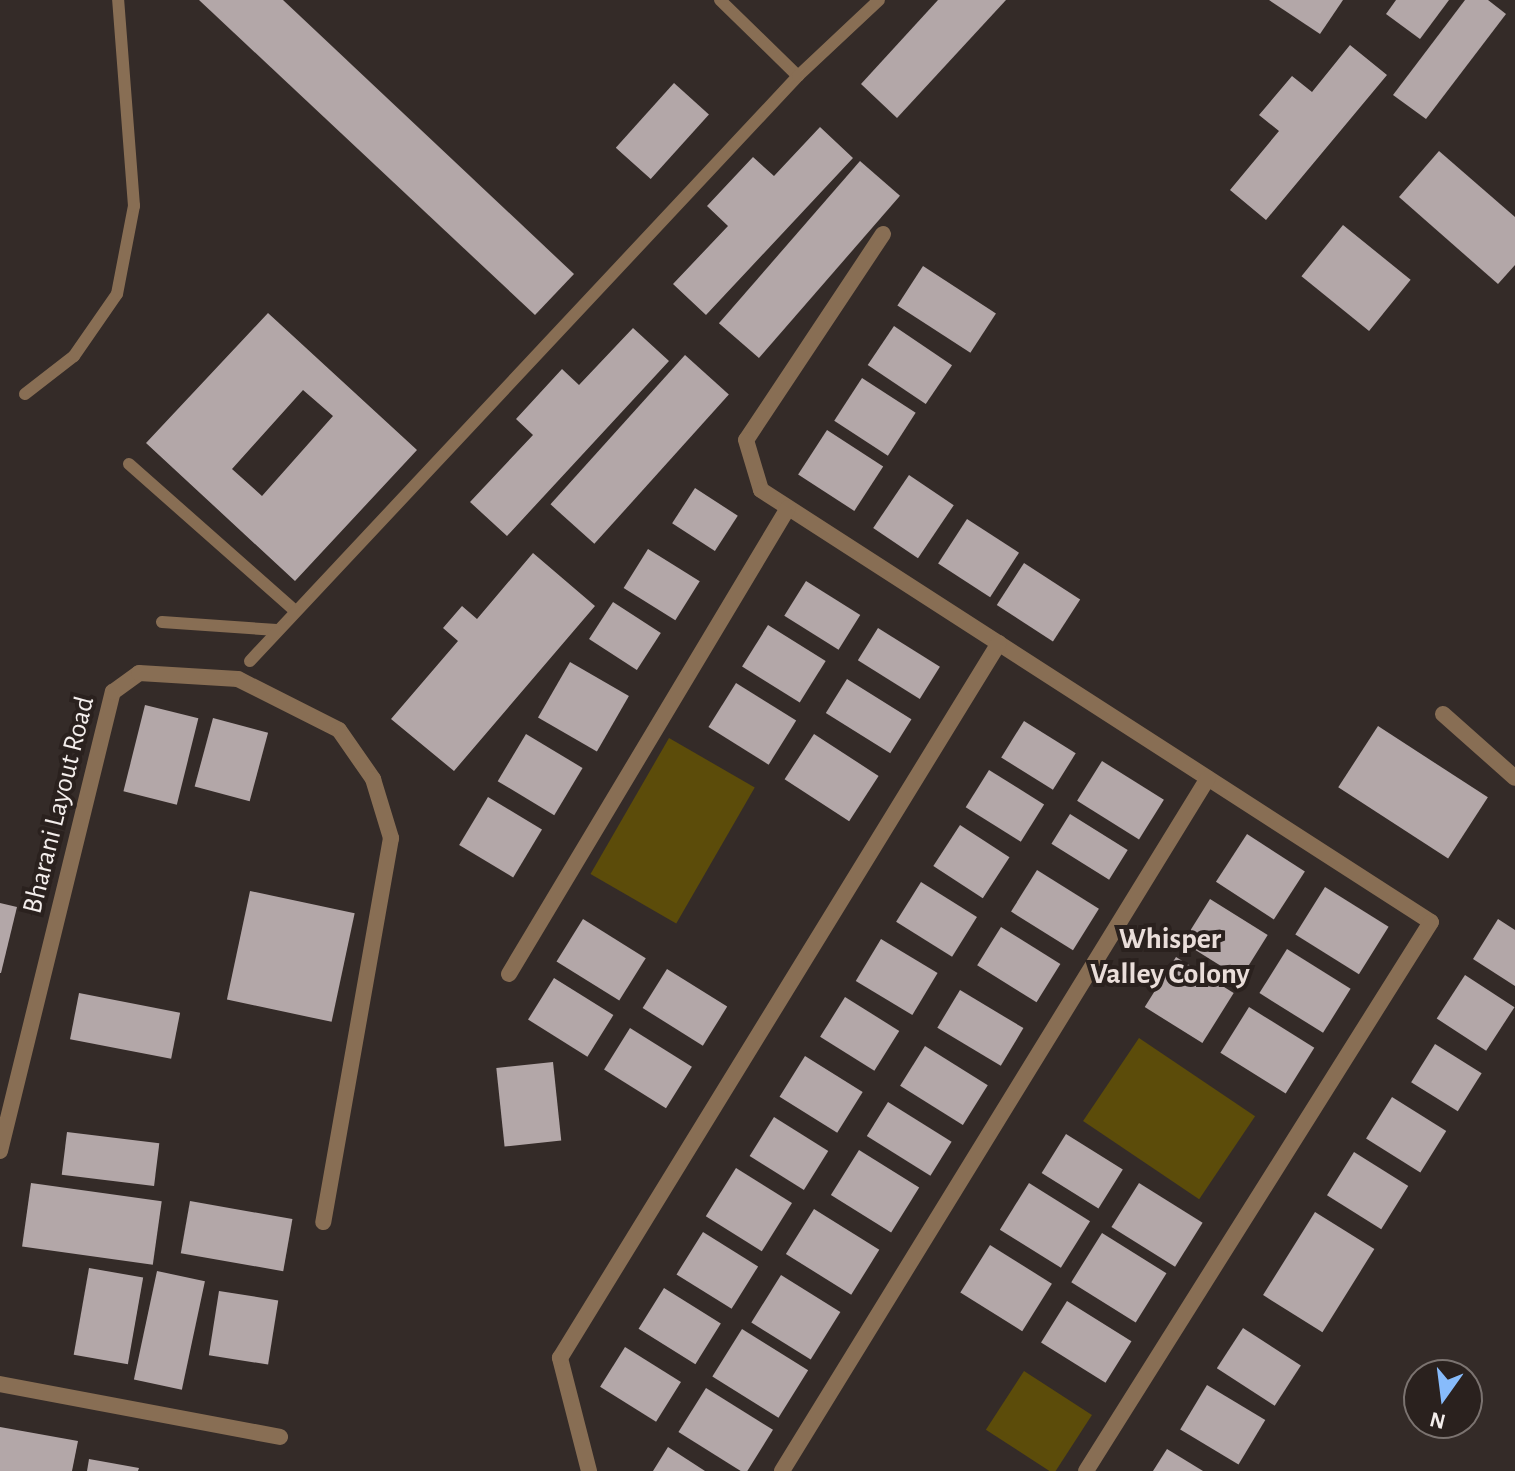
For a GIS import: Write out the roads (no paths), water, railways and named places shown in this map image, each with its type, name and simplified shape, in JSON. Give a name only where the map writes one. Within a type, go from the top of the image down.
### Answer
[{"type":"street","points":[[883,234],[746,440],[761,490],[1431,922],[1086,1471]]},
{"type":"street","points":[[509,974],[788,508]]},
{"type":"street","points":[[589,1471],[560,1358],[999,643]]},
{"type":"street","name":"Bharani Layout Road","points":[[0,1151],[113,692],[139,673],[238,679],[339,730],[373,779],[391,838],[323,1222]]},
{"type":"street","points":[[1443,714],[1515,778]]},
{"type":"street","points":[[782,1471],[1208,778]]},
{"type":"street","points":[[0,1384],[280,1437]]},
{"type":"lane","points":[[25,394],[74,356],[117,294],[134,206],[118,0]]},
{"type":"lane","points":[[720,0],[798,76]]},
{"type":"lane","points":[[250,661],[798,76],[879,0]]},
{"type":"lane","points":[[129,464],[295,611]]},
{"type":"lane","points":[[162,622],[277,630]]},
{"type":"district","name":"Whisper Valley Colony","points":[[1170,956]]}]
